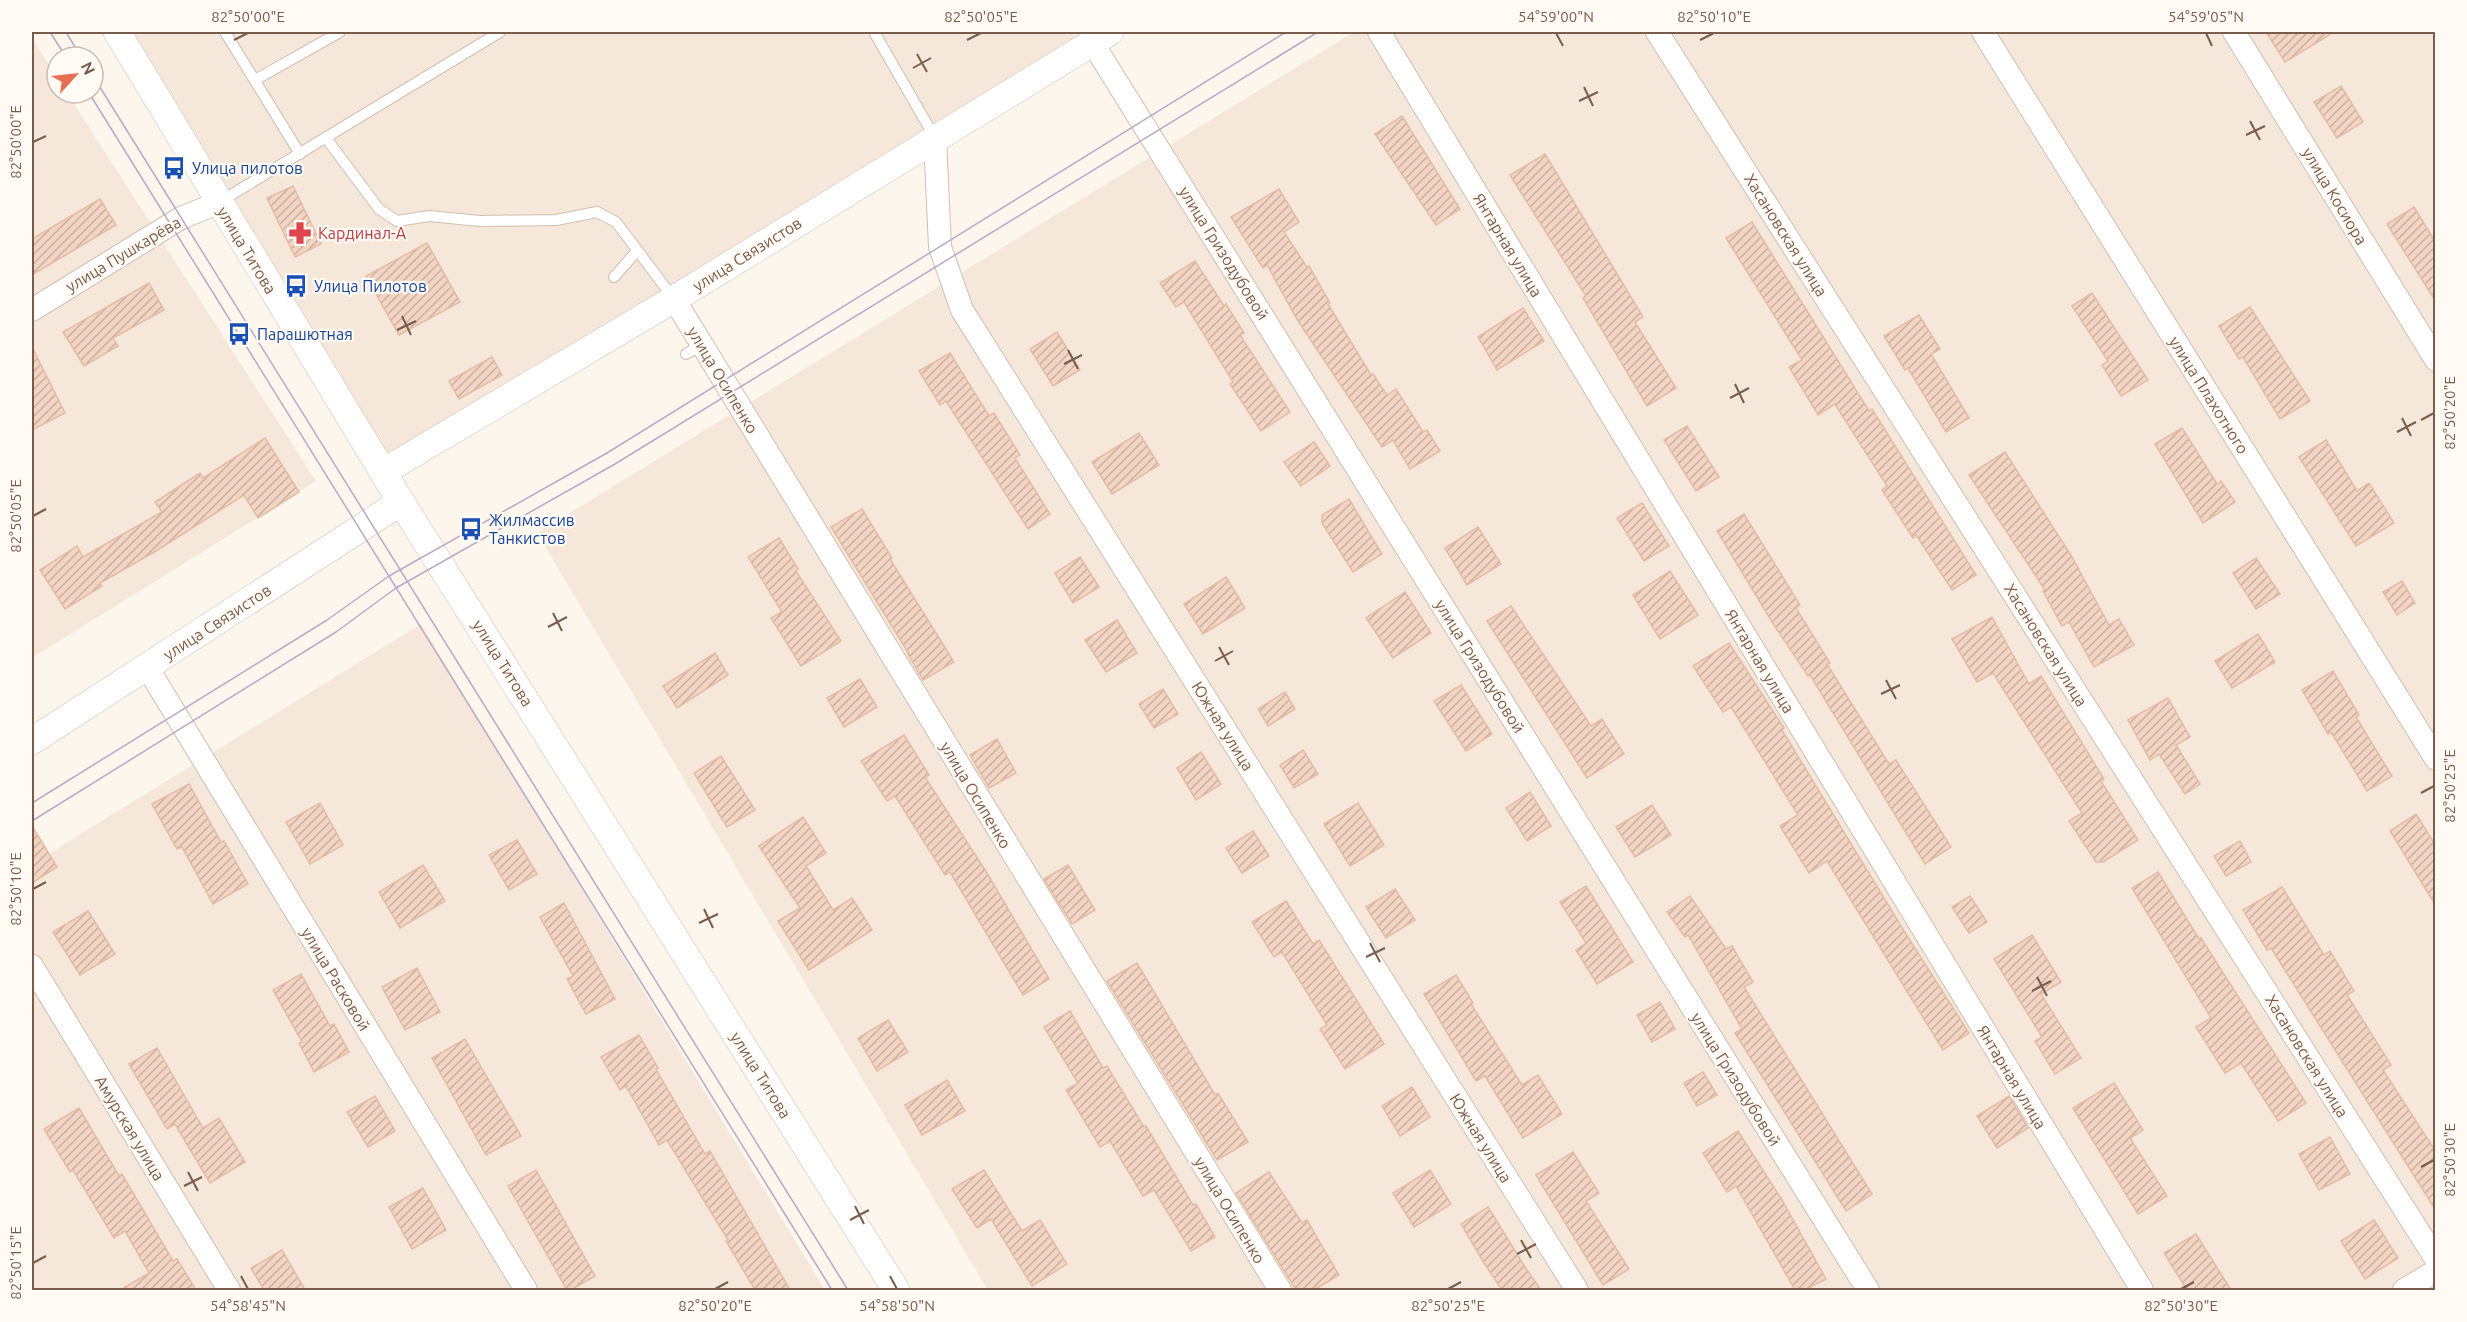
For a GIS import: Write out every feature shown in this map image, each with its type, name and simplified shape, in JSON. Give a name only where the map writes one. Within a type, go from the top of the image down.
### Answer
[{"type":"street","name":"улица Титова","points":[[117,32],[401,502],[896,1290]]},
{"type":"street","name":"Янтарная улица","points":[[1379,32],[2142,1290]]},
{"type":"street","name":"Хасановская улица","points":[[1657,32],[2436,1259]]},
{"type":"street","name":"улица Плахотного","points":[[1983,32],[2436,759]]},
{"type":"street","name":"улица Косиора","points":[[2235,32],[2436,360]]},
{"type":"street","name":"улица Связистов","points":[[383,472],[674,299],[1101,37]]},
{"type":"street","name":"улица Гризодубовой","points":[[1101,37],[1868,1290]]},
{"type":"street","name":"Южная улица","points":[[935,138],[940,247],[962,310],[1576,1290]]},
{"type":"street","name":"улица Пушкарёва","points":[[32,310],[181,218],[218,202]]},
{"type":"street","name":"улица Осипенко","points":[[674,299],[698,347],[1280,1290]]},
{"type":"street","name":"улица Связистов","points":[[32,741],[401,502]]},
{"type":"street","name":"улица Расковой","points":[[147,667],[526,1290]]},
{"type":"street","name":"Амурская улица","points":[[32,966],[229,1290]]},
{"type":"street","points":[[2404,1290],[2436,1271]]},
{"type":"lane","points":[[225,32],[300,154]]},
{"type":"lane","points":[[255,80],[340,32]]},
{"type":"lane","points":[[218,202],[500,32]]},
{"type":"lane","points":[[874,32],[935,138]]},
{"type":"lane","points":[[326,138],[379,209],[398,221],[429,216],[480,221],[556,220],[597,212],[616,222],[674,299]]},
{"type":"lane","points":[[614,277],[637,251]]},
{"type":"shaded area","points":[[117,32],[1110,32],[383,472]]},
{"type":"shaded area","points":[[1354,32],[2435,32],[2435,1290],[988,1290],[537,533]]},
{"type":"shaded area","points":[[32,38],[45,59],[45,105],[75,105],[316,481],[32,658]]},
{"type":"shaded area","points":[[421,624],[825,1290],[32,1290],[32,864]]},
{"type":"building","points":[[2266,32],[2334,32],[2285,62]]},
{"type":"building","points":[[2341,86],[2363,122],[2337,138],[2314,102]]},
{"type":"building","points":[[1402,116],[1460,209],[1436,225],[1375,134]]},
{"type":"building","points":[[1545,154],[1643,317],[1635,322],[1676,388],[1647,406],[1583,298],[1586,296],[1510,175]]},
{"type":"building","points":[[293,186],[321,244],[295,257],[267,198]]},
{"type":"building","points":[[1279,189],[1299,222],[1284,232],[1307,267],[1309,266],[1330,303],[1328,304],[1371,375],[1373,374],[1387,395],[1396,389],[1423,432],[1427,430],[1440,451],[1410,469],[1393,440],[1382,447],[1298,321],[1267,265],[1263,268],[1231,217]]},
{"type":"building","points":[[100,199],[116,225],[32,275],[32,239]]},
{"type":"building","points":[[2414,207],[2436,243],[2436,302],[2387,224]]},
{"type":"building","points":[[1752,222],[1869,411],[1872,409],[1976,575],[1952,590],[1916,535],[1913,538],[1882,490],[1887,486],[1835,404],[1818,415],[1789,367],[1802,360],[1726,238]]},
{"type":"building","points":[[427,243],[460,302],[399,335],[366,276]]},
{"type":"building","points":[[1195,261],[1224,306],[1226,304],[1244,333],[1240,335],[1290,412],[1261,431],[1230,384],[1233,382],[1184,302],[1176,307],[1160,283]]},
{"type":"building","points":[[149,283],[164,310],[113,338],[118,346],[84,366],[63,332]]},
{"type":"building","points":[[2092,293],[2148,380],[2121,396],[2102,365],[2108,361],[2072,306]]},
{"type":"building","points":[[2250,307],[2310,401],[2280,419],[2243,357],[2239,359],[2219,326]]},
{"type":"building","points":[[1523,308],[1544,341],[1497,370],[1478,337]]},
{"type":"building","points":[[1919,315],[1940,349],[1931,354],[1969,418],[1946,432],[1908,368],[1905,370],[1884,336]]},
{"type":"building","points":[[1057,332],[1080,370],[1053,386],[1030,349]]},
{"type":"building","points":[[32,347],[65,413],[32,430]]},
{"type":"building","points":[[950,353],[989,416],[994,413],[1020,455],[1015,458],[1050,514],[1028,529],[946,401],[940,405],[919,371]]},
{"type":"building","points":[[492,357],[502,375],[459,399],[449,381]]},
{"type":"building","points":[[1687,426],[1719,477],[1696,491],[1664,440]]},
{"type":"building","points":[[2182,428],[2217,484],[2221,481],[2235,502],[2203,523],[2155,444]]},
{"type":"building","points":[[1139,433],[1159,465],[1112,494],[1092,462]]},
{"type":"building","points":[[265,438],[299,492],[258,518],[244,495],[156,551],[100,583],[102,586],[65,609],[40,570],[77,546],[83,557],[162,512],[155,502],[200,473],[203,478]]},
{"type":"building","points":[[2326,440],[2357,491],[2369,483],[2394,523],[2356,546],[2299,457]]},
{"type":"building","points":[[1314,442],[1330,466],[1301,486],[1284,462]]},
{"type":"building","points":[[2005,452],[2072,557],[2109,625],[2119,619],[2134,645],[2094,667],[2069,622],[2062,626],[2043,591],[2045,590],[1969,475]]},
{"type":"building","points":[[1349,499],[1382,554],[1353,572],[1322,523],[1322,515]]},
{"type":"building","points":[[1642,503],[1669,546],[1644,561],[1617,518]]},
{"type":"building","points":[[862,509],[954,662],[923,680],[831,527]]},
{"type":"building","points":[[1744,514],[1800,605],[1796,608],[1830,663],[1827,664],[1889,764],[1896,760],[1951,847],[1925,864],[1810,675],[1808,676],[1772,622],[1717,531]]},
{"type":"building","points":[[1478,527],[1501,564],[1467,585],[1445,548]]},
{"type":"building","points":[[779,538],[798,569],[796,571],[841,641],[801,666],[771,618],[782,612],[748,557]]},
{"type":"building","points":[[1080,557],[1099,587],[1073,603],[1055,573]]},
{"type":"building","points":[[2256,558],[2280,594],[2256,609],[2233,573]]},
{"type":"building","points":[[1670,571],[1698,615],[1660,639],[1633,595]]},
{"type":"building","points":[[1226,577],[1245,608],[1203,634],[1184,604]]},
{"type":"building","points":[[2402,581],[2415,603],[2397,615],[2383,592]]},
{"type":"building","points":[[1405,592],[1431,633],[1393,658],[1366,618]]},
{"type":"building","points":[[1511,606],[1591,726],[1602,719],[1624,754],[1587,778],[1487,621]]},
{"type":"building","points":[[1992,617],[2029,684],[2041,676],[2104,779],[2101,781],[2138,840],[2103,862],[2096,862],[2069,821],[2082,813],[1993,673],[1977,682],[1952,639]]},
{"type":"building","points":[[1117,620],[1137,653],[1106,672],[1085,640]]},
{"type":"building","points":[[2258,634],[2275,662],[2232,688],[2215,661]]},
{"type":"building","points":[[1729,643],[1784,728],[1782,730],[1969,1033],[1943,1050],[1827,861],[1809,873],[1780,826],[1798,815],[1731,707],[1723,712],[1693,666]]},
{"type":"building","points":[[715,653],[728,675],[677,708],[663,686]]},
{"type":"building","points":[[2333,671],[2359,715],[2356,717],[2392,776],[2367,791],[2331,732],[2328,734],[2302,690]]},
{"type":"building","points":[[860,679],[877,707],[844,727],[827,698]]},
{"type":"building","points":[[1461,685],[1492,734],[1466,751],[1434,701]]},
{"type":"building","points":[[1163,689],[1178,714],[1154,728],[1139,704]]},
{"type":"building","points":[[1285,692],[1295,709],[1268,726],[1258,709]]},
{"type":"building","points":[[2168,698],[2190,737],[2176,745],[2200,784],[2185,794],[2159,754],[2150,760],[2128,720]]},
{"type":"building","points":[[904,735],[929,775],[925,777],[987,873],[1049,979],[1023,995],[950,872],[945,875],[895,796],[887,801],[861,761]]},
{"type":"building","points":[[997,739],[1016,773],[989,788],[970,755]]},
{"type":"building","points":[[1303,750],[1318,774],[1294,788],[1280,765]]},
{"type":"building","points":[[1201,752],[1221,784],[1196,800],[1177,768]]},
{"type":"building","points":[[721,756],[755,810],[727,827],[694,773]]},
{"type":"building","points":[[189,784],[221,842],[224,841],[248,884],[213,904],[182,847],[177,849],[152,804]]},
{"type":"building","points":[[1530,792],[1551,826],[1527,841],[1506,808]]},
{"type":"building","points":[[320,803],[343,845],[310,864],[286,822]]},
{"type":"building","points":[[1358,803],[1384,845],[1350,866],[1324,824]]},
{"type":"building","points":[[1652,805],[1671,835],[1635,857],[1616,827]]},
{"type":"building","points":[[2416,814],[2436,846],[2436,906],[2390,831]]},
{"type":"building","points":[[803,817],[826,853],[806,866],[833,910],[852,898],[872,930],[809,970],[778,921],[800,908],[759,846]]},
{"type":"building","points":[[32,826],[57,867],[32,883]]},
{"type":"building","points":[[1253,831],[1269,856],[1242,873],[1226,848]]},
{"type":"building","points":[[517,840],[537,874],[509,890],[489,855]]},
{"type":"building","points":[[2240,841],[2251,862],[2226,876],[2214,856]]},
{"type":"building","points":[[423,865],[445,901],[400,928],[379,892]]},
{"type":"building","points":[[1068,865],[1095,910],[1072,924],[1044,879]]},
{"type":"building","points":[[2158,872],[2306,1103],[2278,1121],[2241,1063],[2225,1073],[2196,1027],[2211,1018],[2132,888]]},
{"type":"building","points":[[1586,886],[1633,962],[1597,984],[1576,950],[1586,943],[1560,902]]},
{"type":"building","points":[[2282,887],[2324,955],[2330,951],[2354,991],[2347,995],[2391,1065],[2383,1070],[2436,1152],[2436,1211],[2271,948],[2267,950],[2243,910]]},
{"type":"building","points":[[1395,889],[1415,920],[1386,938],[1366,907]]},
{"type":"building","points":[[1690,896],[1726,949],[1732,946],[1753,982],[1744,987],[1872,1194],[1846,1211],[1735,1033],[1742,1029],[1688,935],[1685,937],[1667,912]]},
{"type":"building","points":[[1970,896],[1987,922],[1969,933],[1952,907]]},
{"type":"building","points":[[1286,901],[1313,944],[1319,940],[1384,1044],[1345,1069],[1320,1029],[1327,1025],[1282,952],[1274,957],[1252,922]]},
{"type":"building","points":[[564,903],[615,999],[586,1014],[567,979],[573,976],[540,917]]},
{"type":"building","points":[[88,911],[115,954],[80,975],[53,932]]},
{"type":"building","points":[[2032,935],[2061,982],[2041,994],[2081,1058],[2055,1074],[2035,1041],[2042,1037],[1994,959]]},
{"type":"building","points":[[1137,963],[1215,1095],[1218,1093],[1248,1142],[1217,1160],[1107,981]]},
{"type":"building","points":[[417,968],[440,1012],[405,1030],[382,987]]},
{"type":"building","points":[[301,974],[330,1026],[334,1024],[349,1052],[314,1072],[299,1043],[302,1042],[273,990]]},
{"type":"building","points":[[1456,975],[1473,1003],[1471,1004],[1522,1085],[1538,1075],[1562,1114],[1523,1138],[1485,1076],[1476,1081],[1424,994]]},
{"type":"building","points":[[1660,1002],[1675,1029],[1652,1042],[1637,1015]]},
{"type":"building","points":[[1070,1011],[1103,1068],[1107,1066],[1215,1237],[1191,1251],[1154,1190],[1143,1196],[1110,1141],[1100,1147],[1066,1090],[1078,1083],[1044,1027]]},
{"type":"building","points":[[888,1020],[908,1052],[877,1071],[858,1038]]},
{"type":"building","points":[[639,1035],[705,1154],[710,1151],[790,1290],[755,1290],[726,1241],[728,1240],[667,1140],[659,1145],[626,1086],[620,1090],[601,1057]]},
{"type":"building","points":[[465,1039],[521,1136],[486,1155],[432,1058]]},
{"type":"building","points":[[157,1048],[203,1128],[219,1118],[245,1162],[210,1183],[175,1124],[167,1129],[129,1064]]},
{"type":"building","points":[[1703,1072],[1717,1095],[1697,1106],[1684,1083]]},
{"type":"building","points":[[947,1080],[965,1111],[922,1135],[905,1105]]},
{"type":"building","points":[[2114,1083],[2143,1130],[2130,1138],[2167,1196],[2138,1214],[2073,1108]]},
{"type":"building","points":[[1412,1087],[1430,1117],[1400,1136],[1382,1106]]},
{"type":"building","points":[[375,1096],[395,1131],[368,1147],[347,1112]]},
{"type":"building","points":[[2009,1096],[2028,1128],[1997,1148],[1977,1116]]},
{"type":"building","points":[[79,1108],[119,1176],[122,1174],[173,1261],[177,1259],[196,1290],[120,1290],[149,1273],[125,1231],[114,1238],[73,1170],[70,1172],[44,1129]]},
{"type":"building","points":[[1738,1131],[1782,1200],[1826,1279],[1805,1290],[1795,1290],[1736,1186],[1727,1192],[1703,1153]]},
{"type":"building","points":[[2330,1137],[2350,1174],[2319,1190],[2299,1154]]},
{"type":"building","points":[[1573,1152],[1599,1193],[1586,1201],[1629,1269],[1603,1285],[1536,1175]]},
{"type":"building","points":[[536,1170],[595,1276],[571,1290],[567,1290],[508,1186]]},
{"type":"building","points":[[984,1170],[1022,1231],[1040,1220],[1067,1264],[1032,1286],[991,1219],[977,1228],[952,1189]]},
{"type":"building","points":[[1430,1170],[1451,1204],[1414,1227],[1393,1193]]},
{"type":"building","points":[[1269,1172],[1302,1223],[1307,1220],[1339,1275],[1314,1290],[1296,1290],[1236,1193]]},
{"type":"building","points":[[423,1188],[446,1230],[412,1249],[389,1207]]},
{"type":"building","points":[[1488,1207],[1541,1290],[1502,1290],[1484,1263],[1461,1224]]},
{"type":"building","points":[[2374,1220],[2398,1258],[2365,1279],[2341,1241]]},
{"type":"building","points":[[2196,1234],[2231,1290],[2187,1290],[2164,1253]]},
{"type":"building","points":[[282,1250],[305,1290],[264,1290],[251,1268]]},
{"type":"tram line","points":[[50,32],[58,45]]},
{"type":"tram line","points":[[66,32],[74,45]]},
{"type":"tram line","points":[[32,803],[327,620],[389,576],[607,453],[1286,32]]},
{"type":"tram line","points":[[32,821],[336,632],[396,588],[615,464],[1318,32]]},
{"type":"tram line","points":[[105,95],[848,1290]]},
{"type":"tram line","points":[[96,105],[832,1290]]},
{"type":"place","name":"Улица пилотов","points":[[174,168]]},
{"type":"place","name":"Кардинал-А","points":[[300,233]]},
{"type":"place","name":"Улица Пилотов","points":[[296,286]]},
{"type":"place","name":"Парашютная","points":[[239,334]]},
{"type":"place","name":"Жилмассив Танкистов","points":[[471,529]]}]
